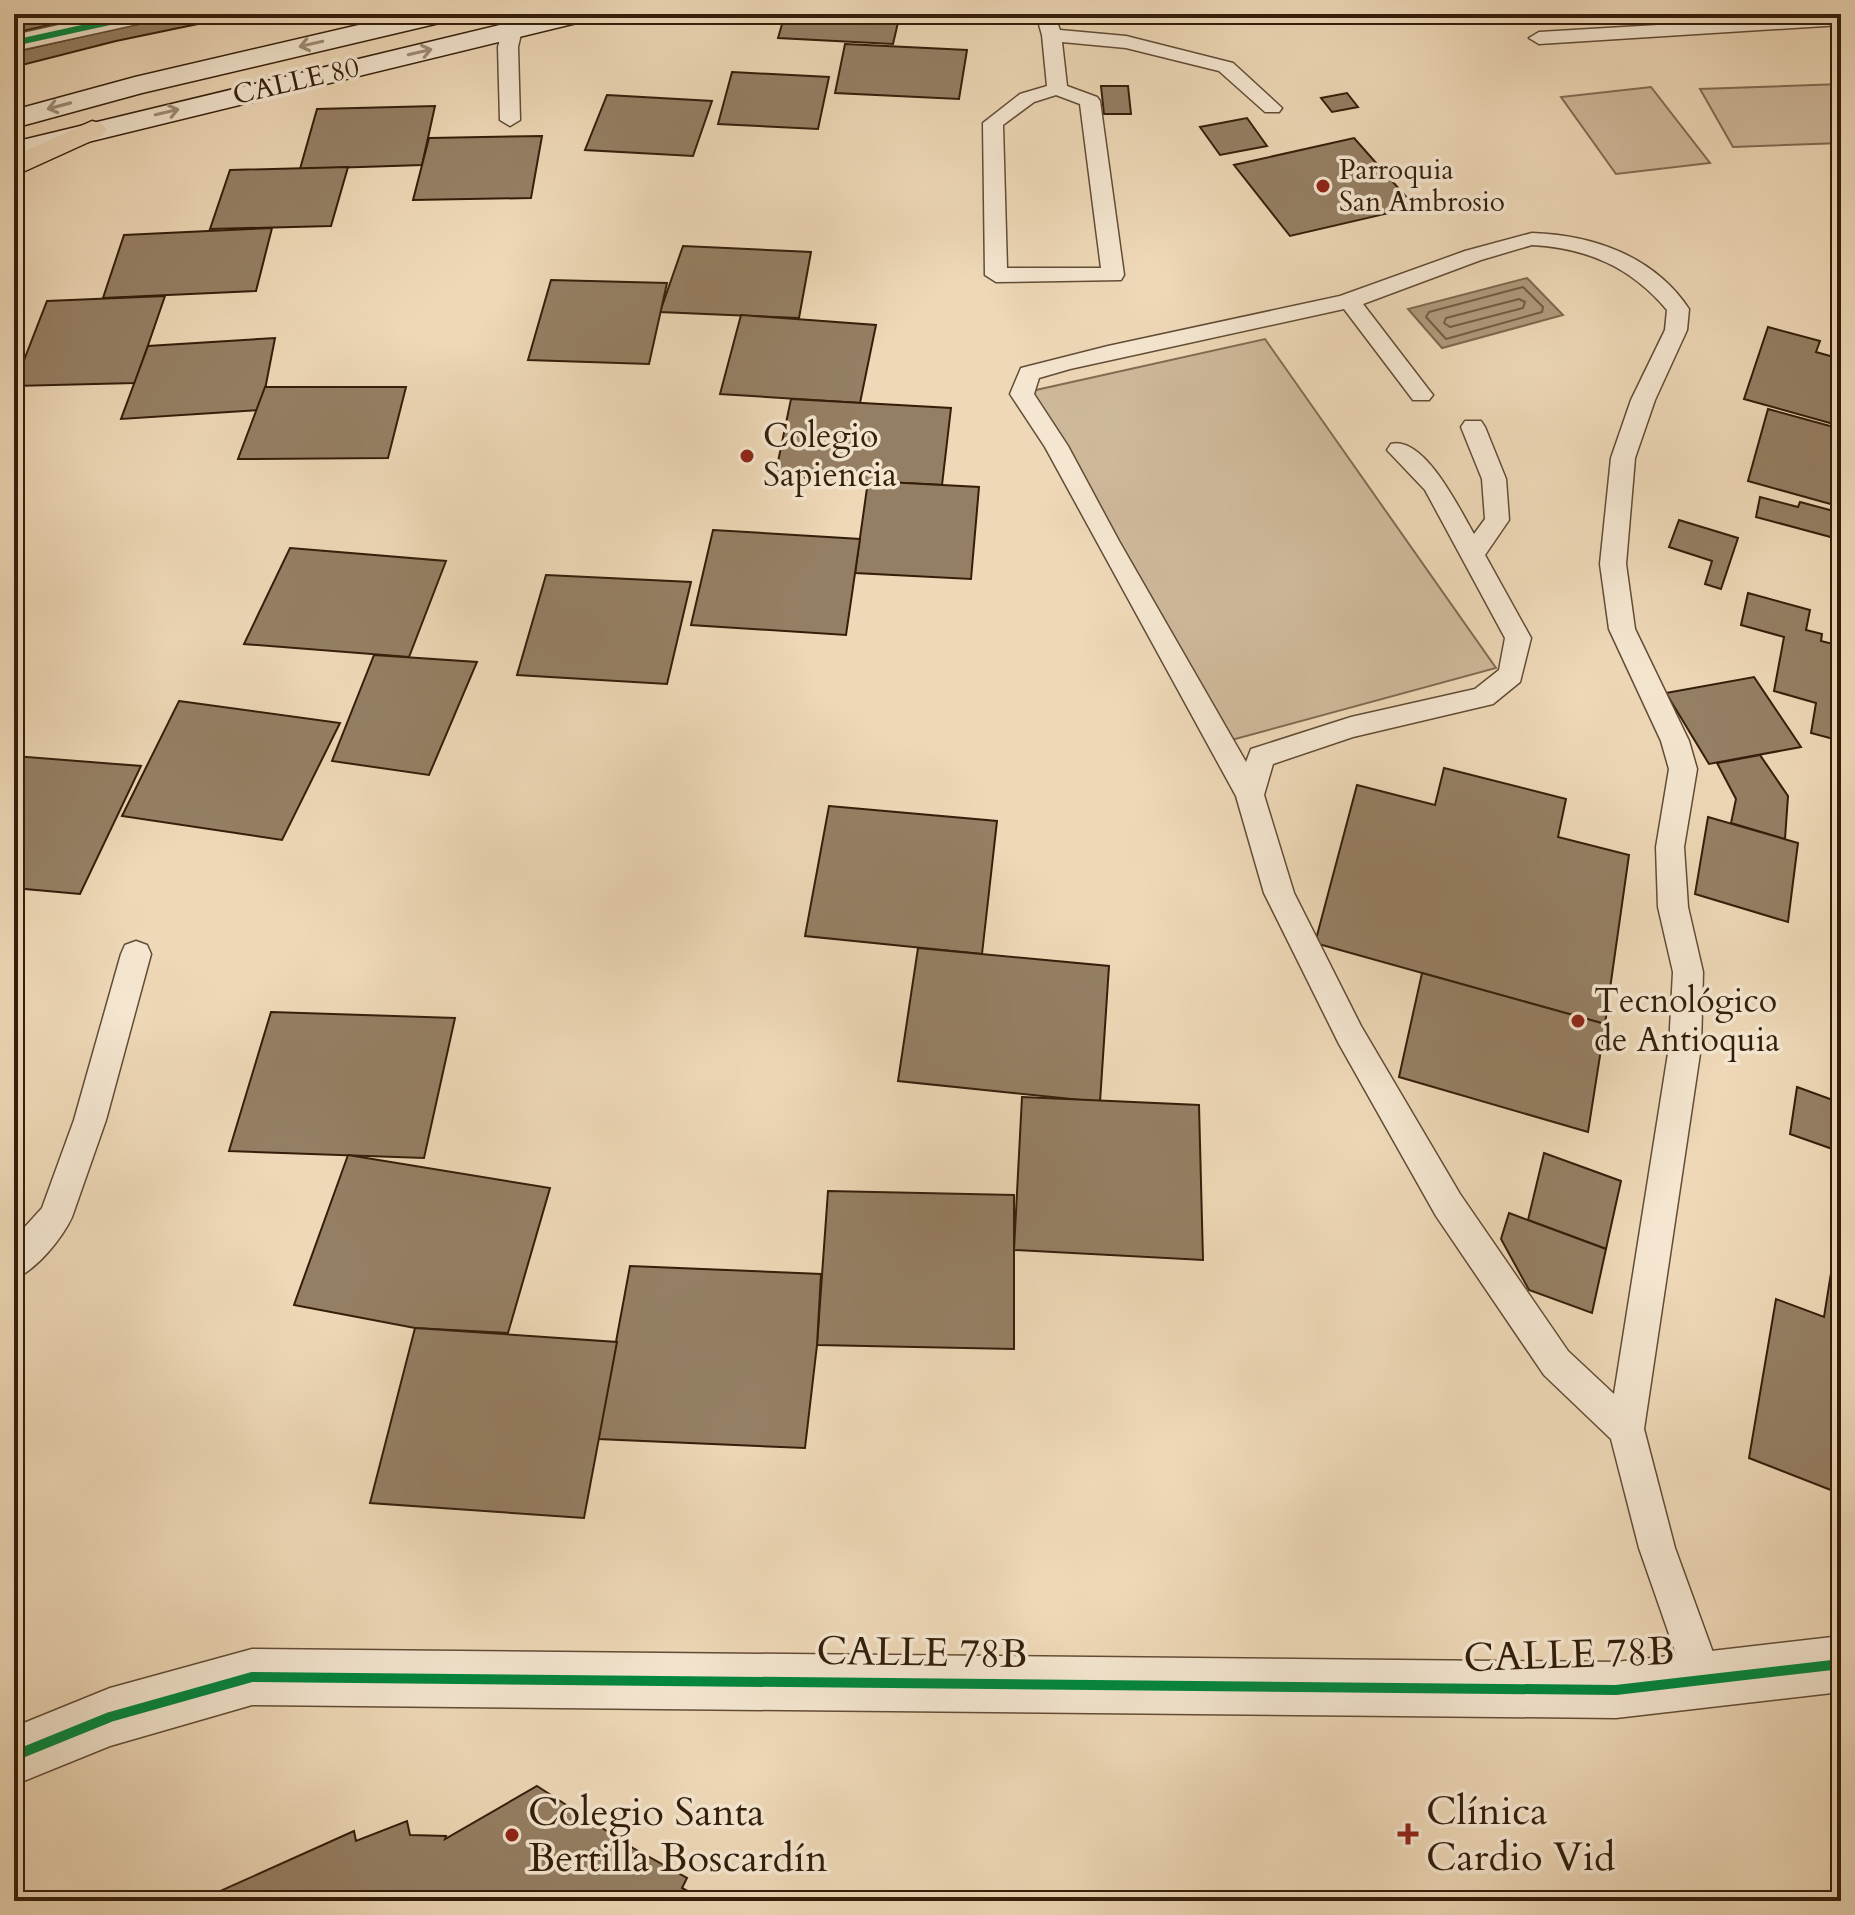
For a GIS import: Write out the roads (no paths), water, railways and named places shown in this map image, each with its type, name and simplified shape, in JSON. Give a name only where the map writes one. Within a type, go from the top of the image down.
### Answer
[{"type":"main road","points":[[14,167],[92,130]]},
{"type":"street","points":[[14,43],[146,14]]},
{"type":"street","name":"CALLE 80","points":[[14,119],[135,86],[442,14]]},
{"type":"street","name":"CALLE 80","points":[[14,151],[579,14]]},
{"type":"street","name":"CALLE 78B","points":[[14,1756],[110,1717],[252,1677],[1616,1690],[1841,1664]]},
{"type":"lane","points":[[1045,14],[1052,35],[1057,89]]},
{"type":"lane","points":[[1539,38],[1841,19]]},
{"type":"lane","points":[[510,120],[508,47],[512,30]]},
{"type":"lane","points":[[1052,35],[1126,42],[1226,67],[1272,108]]},
{"type":"lane","points":[[1057,89],[1090,101],[1113,275],[996,275],[993,123],[1027,98],[1057,89]]},
{"type":"lane","points":[[1626,1429],[1556,1363],[1448,1205],[1350,1035],[1279,893],[1250,795],[1106,541],[1056,446],[1022,394],[1029,373],[1349,301],[1461,259],[1528,239],[1566,240],[1601,249],[1638,269],[1664,290],[1678,309],[1676,330],[1643,400],[1623,458],[1613,564],[1622,629],[1675,741],[1683,769],[1670,847],[1673,907],[1688,972],[1685,1047],[1626,1429],[1657,1548],[1704,1680]]},
{"type":"lane","points":[[1349,301],[1421,395]]},
{"type":"lane","points":[[1472,555],[1497,520],[1494,479],[1473,427]]},
{"type":"lane","points":[[1250,795],[1261,757],[1351,727],[1483,697],[1511,675],[1518,638],[1434,485],[1399,450]]},
{"type":"lane","points":[[14,1263],[55,1217],[90,1120],[136,954]]},
{"type":"water","points":[[1527,278],[1563,315],[1442,348],[1408,309]]},
{"type":"place","name":"Parroquia San Ambrosio","points":[[1323,186]]},
{"type":"place","name":"Colegio Sapiencia","points":[[747,456]]},
{"type":"place","name":"Tecnológico de Antioquia","points":[[1578,1021]]},
{"type":"place","name":"Clínica Cardio Vid","points":[[1408,1834]]},
{"type":"place","name":"Colegio Santa Bertilla Boscardín","points":[[512,1835]]}]
